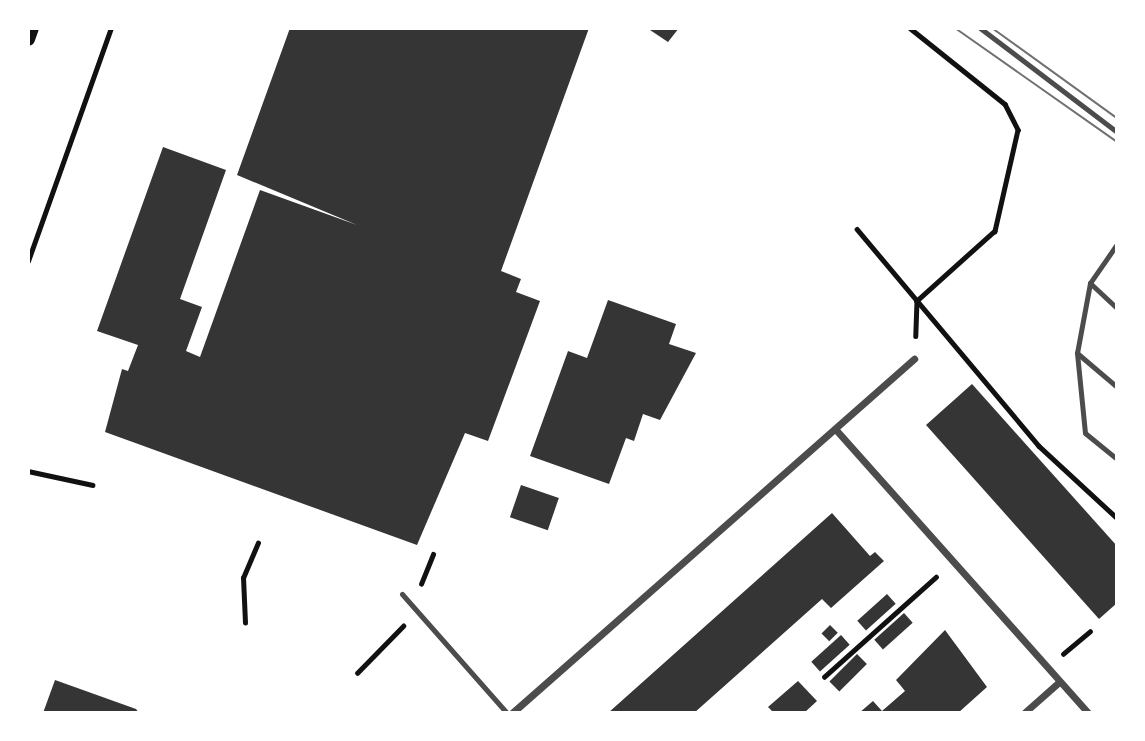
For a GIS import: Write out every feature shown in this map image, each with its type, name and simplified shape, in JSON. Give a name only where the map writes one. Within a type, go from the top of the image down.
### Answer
[{"type":"main road","points":[[28,38],[32,28]]},
{"type":"street","points":[[509,713],[837,431],[914,359]]},
{"type":"street","points":[[837,431],[1088,713]]},
{"type":"street","points":[[1024,713],[1059,682]]},
{"type":"lane","points":[[979,28],[1117,132]]},
{"type":"lane","points":[[1117,244],[1090,283],[1077,353],[1085,433],[1117,459]]},
{"type":"lane","points":[[1090,283],[1117,308]]},
{"type":"lane","points":[[1077,353],[1117,387]]},
{"type":"lane","points":[[402,594],[414,601],[509,713]]},
{"type":"path","points":[[28,261],[111,28]]},
{"type":"path","points":[[910,28],[1005,104],[1018,130],[995,232],[918,301],[914,359]]},
{"type":"path","points":[[857,229],[1039,446],[1117,519]]},
{"type":"path","points":[[28,471],[93,485]]},
{"type":"path","points":[[245,623],[243,578],[258,543]]},
{"type":"path","points":[[414,601],[433,554]]},
{"type":"path","points":[[824,677],[954,561]]},
{"type":"path","points":[[357,673],[421,609]]},
{"type":"path","points":[[1047,668],[1090,631]]},
{"type":"building","points":[[290,28],[589,28],[501,271],[521,279],[516,292],[540,301],[488,441],[465,433],[417,545],[105,432],[122,369],[128,371],[138,345],[97,331],[163,147],[226,170],[180,299],[202,307],[186,351],[200,357],[260,190],[357,225],[237,175]]},
{"type":"building","points":[[647,28],[679,28],[668,42]]},
{"type":"building","points":[[608,300],[676,324],[669,344],[696,353],[660,420],[643,414],[634,441],[626,438],[609,484],[530,456],[568,351],[587,358]]},
{"type":"building","points":[[972,384],[1117,546],[1117,603],[1099,619],[926,425]]},
{"type":"building","points":[[521,485],[559,498],[548,530],[510,517]]},
{"type":"building","points":[[832,513],[870,556],[875,552],[884,561],[831,608],[822,599],[694,713],[608,713]]},
{"type":"building","points":[[887,594],[896,604],[866,630],[857,621]]},
{"type":"building","points":[[904,613],[913,623],[883,649],[874,640]]},
{"type":"building","points":[[830,625],[838,633],[829,641],[822,633]]},
{"type":"building","points":[[945,630],[987,687],[958,713],[859,713],[873,701],[882,711],[905,691],[896,680]]},
{"type":"building","points":[[841,635],[850,645],[820,671],[811,662]]},
{"type":"building","points":[[857,654],[867,664],[839,691],[829,682]]},
{"type":"building","points":[[55,680],[136,709],[139,713],[43,713]]},
{"type":"building","points":[[798,681],[817,701],[804,713],[774,713],[768,707]]},
{"type":"tram line","points":[[955,28],[1117,142]]},
{"type":"tram line","points":[[992,28],[1117,118]]}]
